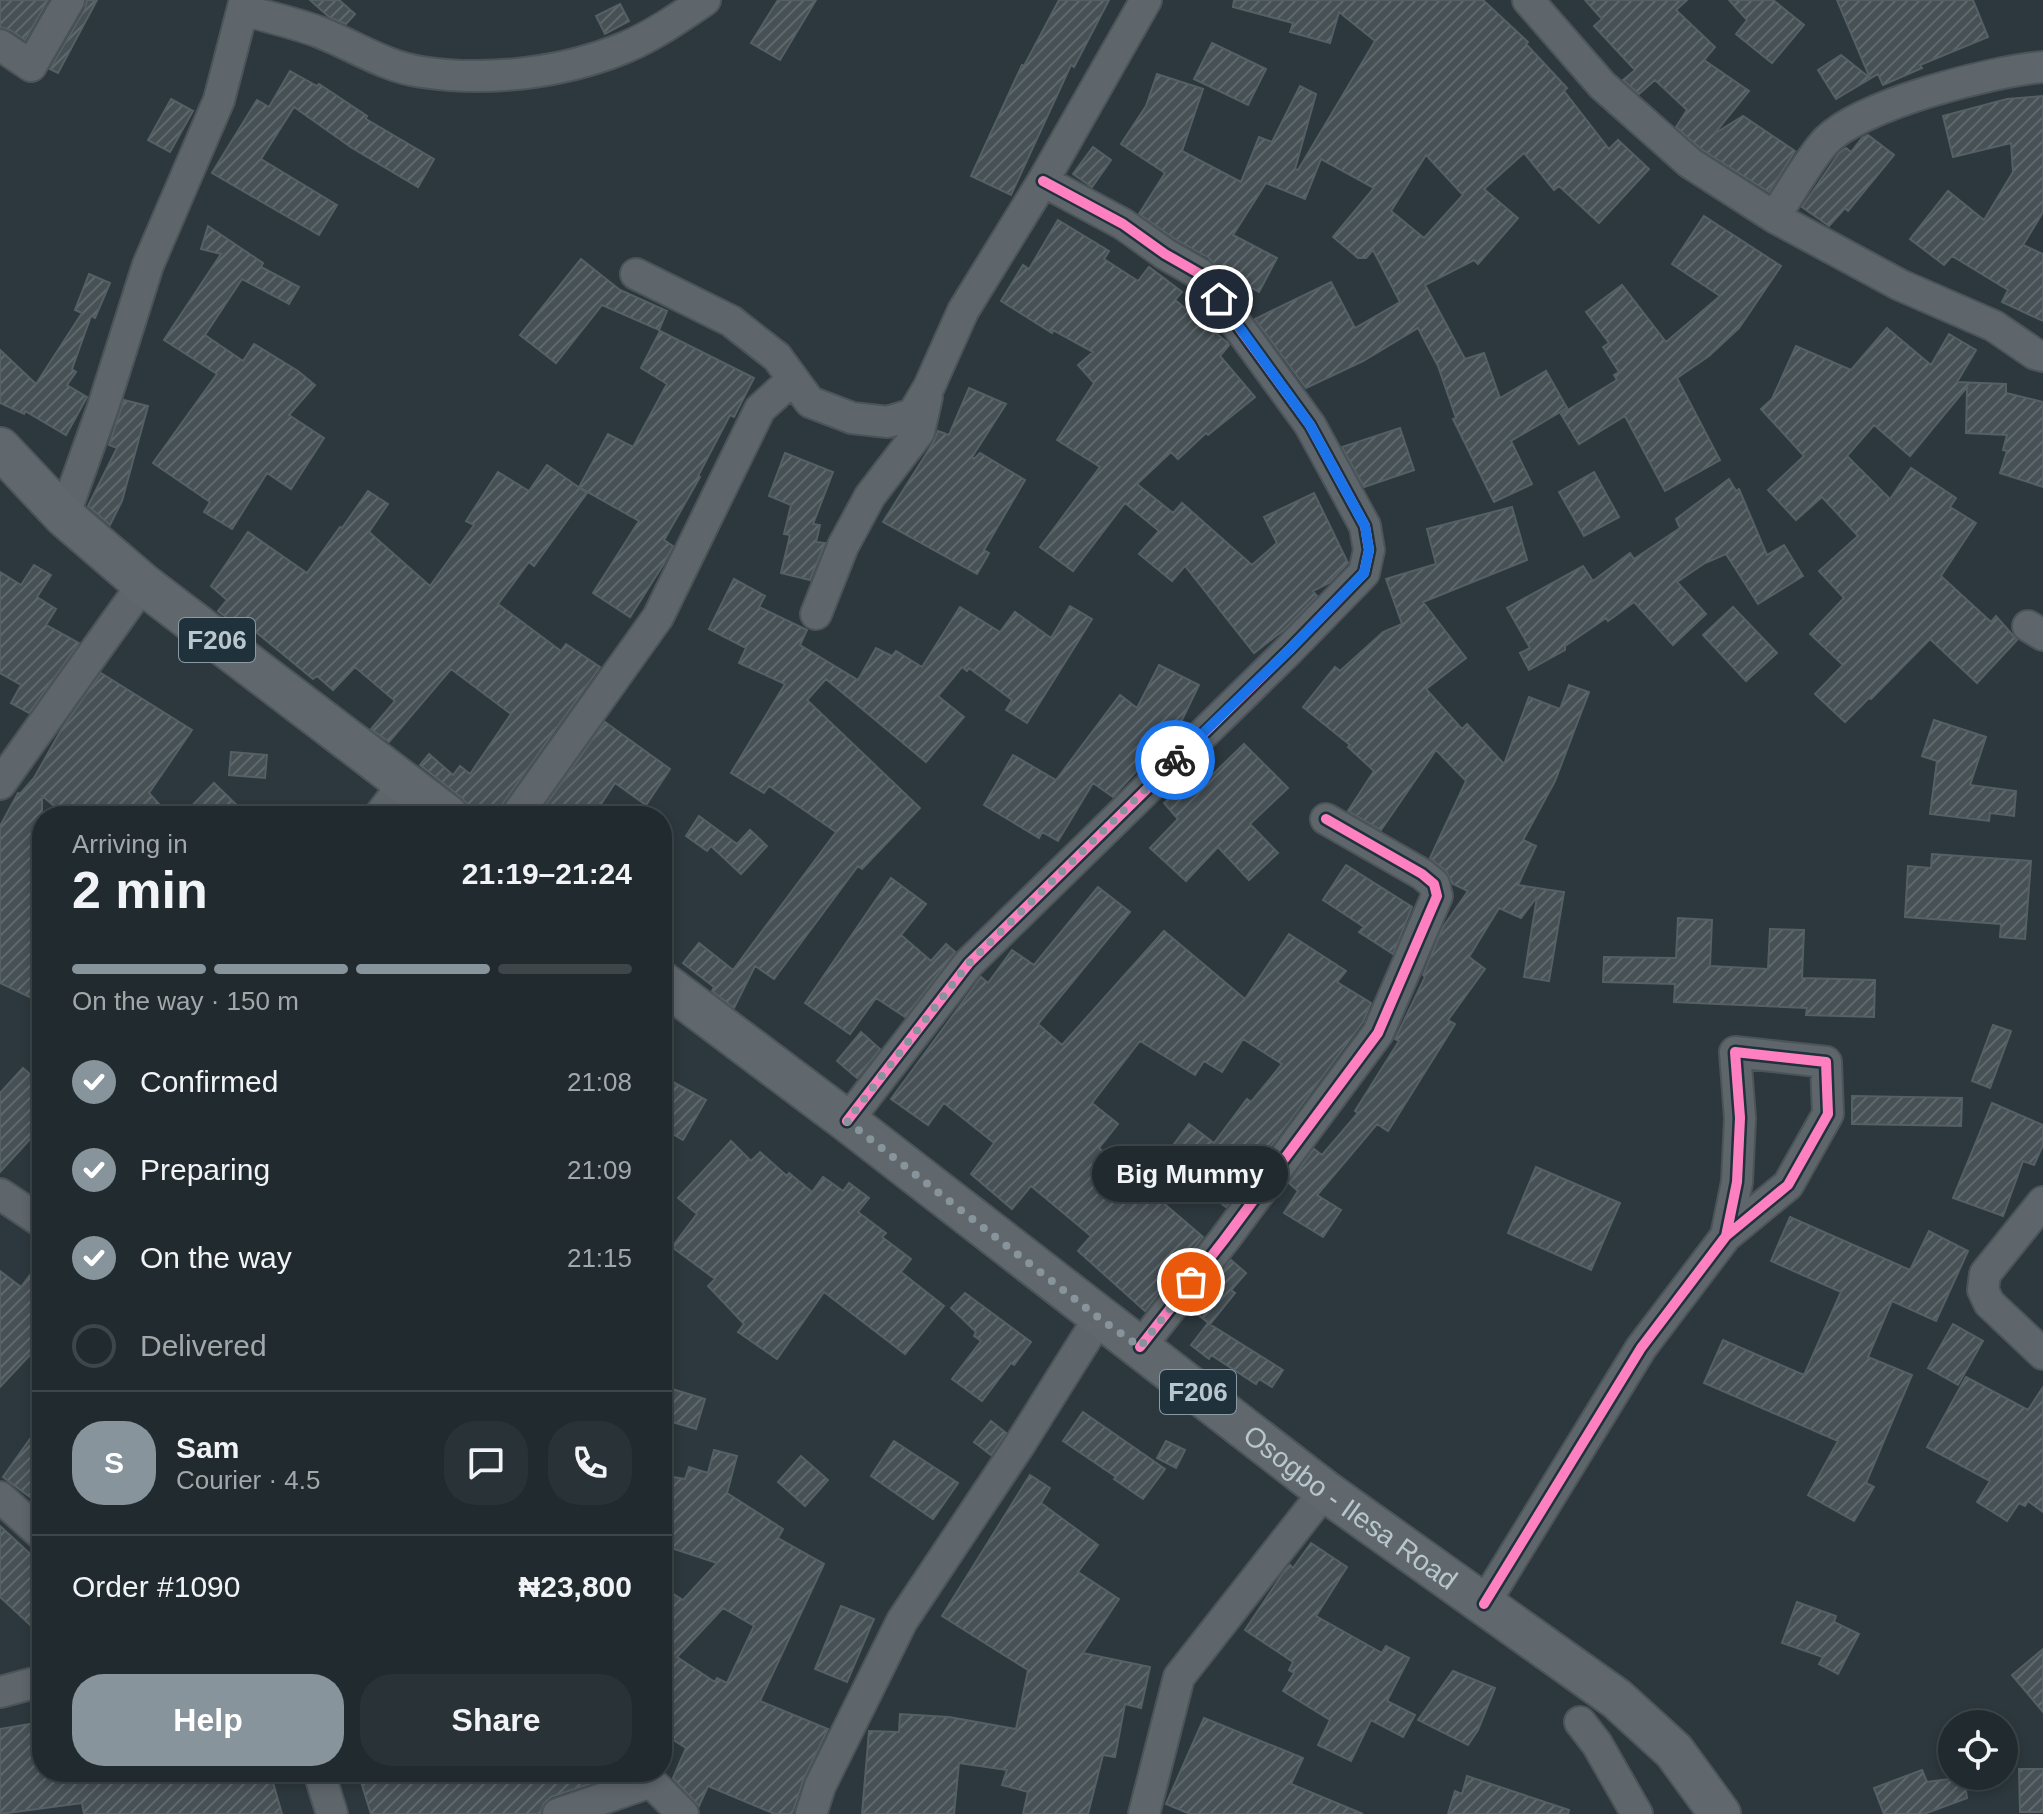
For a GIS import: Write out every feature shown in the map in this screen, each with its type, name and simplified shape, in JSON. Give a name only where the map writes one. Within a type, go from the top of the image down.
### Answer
[{"type":"main road","name":"F206","points":[[0,448],[64,516],[143,584],[435,806]]},
{"type":"main road","name":"Osogbo - Ilesa Road","points":[[672,990],[1325,1491],[1617,1699],[1674,1751],[1720,1814]]},
{"type":"street","points":[[0,45],[31,66],[69,0]]},
{"type":"street","points":[[64,516],[148,265],[219,100],[244,5],[319,32],[375,58],[420,72],[478,75],[530,73],[626,47],[661,29],[705,0]]},
{"type":"street","points":[[636,274],[731,321],[777,357],[810,402],[852,418],[888,422],[913,414],[929,387],[963,311],[1043,181],[1146,0]]},
{"type":"street","points":[[1528,0],[1602,85],[1690,163],[1774,217],[1900,285],[1994,326],[2035,354],[2043,356]]},
{"type":"street","points":[[1774,217],[1827,139],[1859,119],[1952,85],[2019,69],[2043,67]]},
{"type":"street","points":[[847,1121],[969,963],[1364,573],[1369,550],[1365,526],[1310,425],[1200,274],[1123,224],[1043,181]]},
{"type":"street","points":[[523,806],[658,617],[760,409],[792,380]]},
{"type":"street","points":[[816,614],[843,546],[870,496],[919,432],[929,387]]},
{"type":"street","points":[[0,784],[143,584]]},
{"type":"street","points":[[387,806],[405,782]]},
{"type":"street","points":[[1140,1347],[1378,1033],[1437,896],[1434,884],[1422,874],[1326,819]]},
{"type":"street","points":[[1484,1604],[1641,1348],[1726,1236],[1788,1185],[1828,1114],[1826,1062],[1735,1052],[1740,1118],[1737,1182],[1726,1236]]},
{"type":"street","points":[[0,1194],[32,1215]]},
{"type":"street","points":[[2043,1202],[1985,1274],[1983,1290],[1989,1303],[2043,1354]]},
{"type":"street","points":[[811,1814],[820,1786],[902,1621],[1020,1444],[1099,1318]]},
{"type":"street","points":[[1144,1814],[1179,1677],[1325,1491]]},
{"type":"street","points":[[0,1497],[32,1526]]},
{"type":"street","points":[[0,1692],[32,1684]]},
{"type":"street","points":[[1580,1722],[1597,1744],[1637,1814]]},
{"type":"street","points":[[322,1782],[332,1814]]},
{"type":"street","points":[[558,1814],[637,1782]]},
{"type":"street","points":[[654,1782],[683,1814]]},
{"type":"building","points":[[0,0],[48,0],[25,40],[0,27]]},
{"type":"building","points":[[87,0],[97,0],[58,73],[50,69],[85,9]]},
{"type":"building","points":[[310,0],[339,0],[355,14],[346,24],[329,17]]},
{"type":"building","points":[[778,0],[816,0],[780,60],[751,43]]},
{"type":"building","points":[[1059,0],[1109,0],[1074,67],[1071,65],[1011,195],[971,176],[1022,65]]},
{"type":"building","points":[[1234,0],[1483,0],[1528,42],[1526,44],[1567,88],[1564,91],[1609,149],[1618,140],[1649,169],[1599,223],[1559,186],[1554,190],[1524,153],[1484,189],[1518,218],[1478,264],[1474,260],[1425,285],[1465,359],[1484,353],[1500,398],[1546,371],[1567,408],[1511,441],[1532,484],[1494,502],[1453,419],[1456,418],[1438,366],[1418,328],[1363,361],[1306,388],[1255,319],[1331,282],[1355,328],[1400,302],[1373,250],[1366,258],[1358,258],[1333,237],[1374,188],[1321,159],[1305,199],[1266,183],[1233,235],[1277,258],[1259,292],[1221,272],[1209,258],[1139,214],[1165,173],[1121,144],[1146,106],[1157,74],[1203,89],[1182,151],[1241,182],[1259,137],[1272,142],[1300,86],[1316,94],[1295,169],[1298,170],[1375,41],[1339,12],[1330,43],[1290,32],[1293,23],[1233,7]],"holes":[[[1426,155],[1463,195],[1424,238],[1391,211]]]},
{"type":"building","points":[[1585,0],[1687,0],[1676,10],[1715,47],[1704,60],[1749,91],[1714,134],[1743,116],[1795,151],[1769,192],[1701,149],[1676,127],[1687,110],[1655,80],[1639,94],[1623,80],[1635,70],[1594,26],[1602,19]]},
{"type":"building","points":[[1729,0],[1773,0],[1804,25],[1772,63],[1736,34],[1747,20]]},
{"type":"building","points":[[1837,0],[1973,0],[1988,37],[1920,65],[1922,68],[1883,85],[1878,74],[1836,99],[1818,70],[1841,55],[1870,78]]},
{"type":"building","points":[[620,4],[629,21],[605,34],[596,16]]},
{"type":"building","points":[[1212,43],[1266,69],[1248,105],[1194,79]]},
{"type":"building","points":[[290,71],[317,86],[319,84],[367,116],[366,119],[434,159],[418,187],[352,148],[294,107],[261,159],[337,205],[319,235],[212,173],[257,100],[269,107]]},
{"type":"building","points":[[2043,96],[2043,212],[2023,245],[2043,254],[2043,321],[2002,302],[2008,290],[1952,256],[1944,265],[1910,239],[1948,191],[1984,220],[2013,172],[2011,143],[1953,157],[1943,116],[2007,99]]},
{"type":"building","points":[[171,99],[193,111],[170,152],[148,140]]},
{"type":"building","points":[[1868,135],[1894,155],[1848,211],[1845,208],[1829,226],[1802,207],[1839,153],[1846,148],[1851,152]]},
{"type":"building","points":[[1093,147],[1111,160],[1092,187],[1073,174]]},
{"type":"building","points":[[1704,216],[1781,266],[1739,328],[1709,356],[1677,378],[1720,460],[1665,491],[1625,416],[1579,444],[1561,414],[1617,380],[1614,375],[1619,372],[1603,347],[1609,343],[1586,312],[1622,285],[1666,342],[1720,296],[1672,264]]},
{"type":"building","points":[[1058,220],[1109,251],[1104,259],[1138,281],[1149,267],[1182,292],[1175,300],[1228,343],[1220,356],[1255,397],[1208,435],[1206,433],[1178,459],[1171,452],[1137,484],[1173,513],[1182,503],[1252,565],[1277,543],[1264,517],[1314,493],[1348,563],[1329,583],[1313,591],[1317,596],[1285,629],[1254,653],[1185,566],[1172,581],[1139,554],[1159,531],[1125,503],[1073,571],[1040,547],[1100,467],[1057,440],[1094,383],[1078,365],[1093,352],[1053,330],[1052,333],[1001,301],[1023,265],[1029,269]]},
{"type":"building","points":[[208,226],[263,263],[261,267],[299,287],[289,304],[242,279],[205,335],[243,361],[254,344],[315,385],[289,415],[324,438],[291,489],[267,473],[232,529],[204,512],[210,502],[153,463],[217,374],[164,340],[221,254],[201,249]]},
{"type":"building","points":[[581,259],[620,290],[667,311],[659,330],[602,305],[556,363],[520,335]]},
{"type":"building","points":[[89,274],[110,283],[95,318],[91,316],[72,369],[76,372],[67,385],[87,397],[66,435],[25,411],[24,414],[0,403],[0,350],[36,384],[82,313],[75,310]]},
{"type":"building","points":[[1887,328],[1931,365],[1949,334],[1976,350],[1957,382],[2006,384],[2006,393],[2043,402],[2043,487],[2000,473],[2007,451],[2003,450],[2007,435],[1966,433],[1967,387],[1910,456],[1874,425],[1847,456],[1890,499],[1911,468],[1956,498],[1950,507],[1976,523],[1941,576],[1991,622],[1996,616],[2017,640],[1977,683],[1930,639],[1845,722],[1815,694],[1843,665],[1810,634],[1844,598],[1819,571],[1858,536],[1822,497],[1796,520],[1768,490],[1804,456],[1761,409],[1772,399],[1796,346],[1851,370]]},
{"type":"building","points":[[660,331],[754,378],[734,417],[730,415],[700,477],[664,540],[673,546],[630,617],[593,593],[639,521],[579,487],[608,434],[633,447],[667,384],[641,368]]},
{"type":"building","points":[[969,388],[1006,404],[972,457],[974,459],[980,453],[1025,480],[984,550],[989,553],[977,574],[883,522],[938,431],[949,435]]},
{"type":"building","points":[[124,400],[148,406],[122,501],[110,525],[88,506],[117,448],[109,445]]},
{"type":"building","points":[[1400,428],[1414,470],[1364,487],[1342,447]]},
{"type":"building","points":[[785,453],[833,472],[813,524],[820,525],[816,542],[825,543],[810,580],[781,573],[790,535],[784,534],[791,505],[769,496]]},
{"type":"building","points":[[547,465],[587,493],[534,566],[529,562],[498,604],[561,651],[566,644],[600,667],[501,806],[469,806],[420,765],[429,754],[453,775],[460,766],[470,774],[511,714],[451,669],[389,742],[371,729],[395,701],[355,667],[333,690],[317,676],[313,679],[245,623],[241,629],[218,611],[227,600],[211,586],[248,532],[307,573],[368,491],[388,504],[369,532],[430,586],[474,525],[466,521],[498,472],[529,491]]},
{"type":"building","points":[[1594,472],[1619,517],[1584,536],[1559,492]]},
{"type":"building","points":[[1729,479],[1736,491],[1739,489],[1767,555],[1784,545],[1803,576],[1758,604],[1726,554],[1705,563],[1677,582],[1706,614],[1673,645],[1634,602],[1565,646],[1565,650],[1529,670],[1520,653],[1530,648],[1507,608],[1583,566],[1593,581],[1630,553],[1634,559],[1680,528],[1676,519]]},
{"type":"building","points":[[1512,507],[1527,560],[1423,602],[1466,658],[1426,689],[1462,729],[1467,724],[1504,764],[1529,697],[1560,709],[1569,685],[1589,692],[1555,781],[1523,840],[1536,846],[1518,885],[1564,892],[1549,981],[1524,977],[1537,897],[1521,918],[1499,908],[1469,957],[1485,969],[1448,1020],[1455,1024],[1388,1131],[1377,1124],[1317,1195],[1341,1210],[1323,1237],[1284,1213],[1298,1191],[1289,1183],[1314,1149],[1322,1155],[1358,1113],[1355,1111],[1399,1041],[1395,1039],[1425,977],[1423,975],[1443,927],[1468,891],[1453,884],[1446,871],[1430,858],[1466,781],[1436,750],[1381,830],[1348,811],[1374,771],[1348,747],[1350,745],[1303,707],[1335,667],[1340,671],[1383,632],[1402,624],[1386,579],[1436,564],[1427,529]]},
{"type":"building","points":[[34,565],[51,575],[37,597],[56,609],[46,625],[79,643],[29,713],[11,703],[21,685],[0,673],[0,572],[21,585]]},
{"type":"building","points":[[734,579],[765,596],[759,607],[807,630],[800,645],[858,680],[876,648],[892,656],[896,651],[922,667],[960,607],[1000,632],[1015,612],[1051,638],[1070,606],[1092,619],[1027,723],[1006,710],[1012,700],[969,668],[967,671],[962,667],[938,696],[964,717],[926,762],[826,679],[807,700],[920,808],[862,869],[858,866],[774,979],[755,966],[734,1008],[712,991],[714,987],[683,963],[699,943],[733,970],[836,832],[769,786],[764,793],[731,773],[785,684],[739,663],[746,648],[709,629]]},
{"type":"building","points":[[1733,607],[1777,653],[1746,681],[1703,635]]},
{"type":"building","points":[[1159,665],[1199,685],[1181,722],[1113,797],[1093,783],[1058,841],[1042,832],[1039,838],[984,805],[1013,755],[1056,780],[1120,695],[1137,708]]},
{"type":"building","points":[[101,673],[192,730],[149,793],[161,806],[54,806],[42,796],[42,806],[32,806],[32,998],[0,983],[0,826],[18,793],[34,778],[61,730]]},
{"type":"building","points":[[1934,720],[1986,737],[1970,785],[2016,791],[2014,816],[1990,813],[1989,821],[1930,814],[1937,761],[1922,756]]},
{"type":"building","points":[[605,722],[670,769],[646,805],[615,783],[600,806],[545,806]]},
{"type":"building","points":[[1244,744],[1288,788],[1250,824],[1278,853],[1249,880],[1218,847],[1186,881],[1150,848],[1178,819],[1164,803],[1199,771],[1207,780]]},
{"type":"building","points":[[231,752],[267,755],[265,778],[229,775]]},
{"type":"building","points":[[214,783],[238,806],[192,806]]},
{"type":"building","points":[[699,816],[737,844],[750,830],[767,846],[741,874],[711,846],[707,851],[686,836]]},
{"type":"building","points":[[1932,854],[2031,861],[2025,939],[2000,937],[2001,924],[1905,917],[1908,866],[1931,868]]},
{"type":"building","points":[[1346,865],[1412,907],[1393,954],[1359,932],[1364,927],[1323,900]]},
{"type":"building","points":[[891,878],[926,904],[901,935],[931,961],[946,944],[955,952],[905,1017],[876,998],[850,1034],[805,1003]]},
{"type":"building","points":[[1098,887],[1130,912],[1038,1024],[1062,1045],[1164,931],[1245,999],[1289,934],[1346,971],[1337,982],[1371,1003],[1363,1022],[1226,1207],[1163,1159],[1189,1124],[1214,1143],[1247,1099],[1251,1102],[1282,1064],[1243,1039],[1222,1072],[1204,1061],[1195,1075],[1140,1041],[1092,1103],[1118,1124],[1099,1148],[1203,1237],[1145,1311],[1078,1251],[1091,1236],[1031,1186],[1012,1209],[971,1174],[994,1143],[944,1103],[928,1125],[891,1099],[981,977],[988,983],[1012,950],[1034,965]]},
{"type":"building","points":[[1678,918],[1712,920],[1710,966],[1768,969],[1770,929],[1804,930],[1802,978],[1875,980],[1874,1017],[1806,1015],[1807,1008],[1674,1002],[1675,984],[1603,982],[1604,957],[1676,958]]},
{"type":"building","points":[[1993,1025],[2011,1031],[1990,1088],[1972,1081]]},
{"type":"building","points":[[861,1032],[880,1049],[857,1078],[837,1061]]},
{"type":"building","points":[[23,1068],[32,1076],[32,1137],[0,1172],[0,1093]]},
{"type":"building","points":[[672,1081],[706,1100],[683,1140],[672,1134]]},
{"type":"building","points":[[1852,1096],[1962,1098],[1961,1126],[1852,1124]]},
{"type":"building","points":[[1992,1103],[2043,1125],[2043,1145],[2034,1165],[2023,1161],[2003,1216],[1953,1198]]},
{"type":"building","points":[[731,1141],[751,1161],[760,1152],[787,1176],[789,1173],[812,1192],[823,1177],[843,1191],[849,1183],[869,1198],[858,1212],[886,1233],[882,1237],[911,1259],[901,1272],[944,1306],[905,1354],[824,1292],[777,1359],[738,1332],[744,1324],[708,1286],[715,1279],[672,1247],[697,1214],[678,1198]]},
{"type":"building","points":[[1536,1167],[1620,1203],[1591,1270],[1508,1233]]},
{"type":"building","points":[[1790,1217],[1910,1270],[1929,1231],[1968,1251],[1936,1321],[1892,1301],[1868,1357],[1912,1375],[1866,1483],[1874,1487],[1854,1521],[1808,1495],[1838,1441],[1704,1383],[1723,1340],[1804,1375],[1841,1292],[1771,1261]]},
{"type":"building","points":[[1231,1260],[1246,1273],[1231,1290],[1235,1293],[1210,1324],[1192,1310]]},
{"type":"building","points":[[0,1271],[21,1287],[32,1272],[32,1353],[0,1387]]},
{"type":"building","points":[[965,1293],[1031,1342],[982,1401],[952,1379],[981,1341],[951,1308]]},
{"type":"building","points":[[1208,1323],[1283,1370],[1272,1387],[1259,1379],[1256,1384],[1211,1355],[1209,1359],[1191,1345]]},
{"type":"building","points":[[1953,1324],[1983,1341],[1958,1385],[1928,1368]]},
{"type":"building","points":[[1966,1377],[2028,1410],[2043,1387],[2043,1512],[2028,1501],[2025,1506],[2019,1503],[2007,1521],[1977,1502],[1990,1481],[1927,1447]]},
{"type":"building","points":[[672,1389],[705,1399],[696,1429],[672,1422]]},
{"type":"building","points":[[1083,1412],[1165,1469],[1143,1499],[1063,1441]]},
{"type":"building","points":[[991,1421],[1006,1433],[991,1455],[974,1442]]},
{"type":"building","points":[[32,1436],[32,1499],[3,1477]]},
{"type":"building","points":[[894,1441],[958,1483],[933,1519],[871,1476]]},
{"type":"building","points":[[1166,1441],[1185,1450],[1176,1468],[1157,1458]]},
{"type":"building","points":[[714,1450],[737,1456],[727,1493],[783,1529],[778,1538],[824,1564],[760,1701],[828,1729],[804,1778],[792,1814],[775,1814],[708,1786],[699,1806],[673,1778],[686,1748],[672,1739],[672,1593],[683,1600],[717,1563],[672,1548],[672,1477],[685,1479],[689,1467],[708,1473]],"holes":[[[723,1608],[754,1626],[727,1683],[717,1678],[715,1682],[677,1657]]]},
{"type":"building","points":[[801,1456],[828,1480],[805,1506],[778,1482]]},
{"type":"building","points":[[1030,1475],[1050,1488],[1041,1503],[1098,1545],[1078,1572],[1119,1599],[1083,1653],[1150,1667],[1141,1708],[1125,1704],[1115,1757],[1103,1755],[1088,1814],[1023,1814],[1028,1792],[1002,1785],[1007,1770],[959,1763],[954,1814],[862,1814],[869,1731],[899,1732],[900,1714],[949,1717],[1016,1729],[1028,1670],[942,1616]]},
{"type":"building","points":[[0,1526],[32,1556],[32,1627],[0,1597]]},
{"type":"building","points":[[1311,1543],[1347,1567],[1316,1616],[1382,1653],[1386,1646],[1409,1658],[1387,1701],[1415,1715],[1403,1737],[1371,1720],[1351,1761],[1318,1745],[1330,1720],[1283,1691],[1294,1673],[1289,1670],[1293,1662],[1245,1630],[1285,1570],[1290,1565],[1293,1568]]},
{"type":"building","points":[[1797,1602],[1836,1616],[1834,1622],[1859,1634],[1838,1674],[1819,1664],[1823,1657],[1782,1643]]},
{"type":"building","points":[[841,1606],[874,1619],[847,1682],[815,1669]]},
{"type":"building","points":[[2043,1649],[2043,1712],[2012,1675]]},
{"type":"building","points":[[1453,1671],[1495,1688],[1478,1730],[1468,1745],[1418,1720]]},
{"type":"building","points":[[1204,1718],[1303,1758],[1291,1784],[1363,1814],[1190,1814],[1166,1804]]},
{"type":"building","points":[[32,1724],[32,1782],[273,1782],[282,1814],[84,1814],[82,1803],[0,1814],[0,1729]]},
{"type":"building","points":[[2019,1769],[2043,1769],[2043,1812],[2020,1812]]},
{"type":"building","points":[[1922,1770],[1927,1782],[1938,1781],[1938,1790],[1966,1790],[1967,1798],[1924,1814],[1884,1814],[1874,1788]]},
{"type":"building","points":[[1467,1776],[1569,1810],[1568,1814],[1448,1814],[1455,1791],[1462,1794]]},
{"type":"building","points":[[361,1782],[595,1782],[551,1797],[544,1803],[540,1814],[371,1814]]},
{"type":"cycle path","points":[[847,1121],[969,963],[1364,573],[1369,550],[1365,526],[1310,425],[1200,274],[1123,224],[1043,181]]},
{"type":"cycle path","points":[[1140,1347],[1378,1033],[1437,896],[1434,884],[1422,874],[1326,819]]},
{"type":"cycle path","points":[[1484,1604],[1641,1348],[1726,1236],[1788,1185],[1828,1114],[1826,1062],[1735,1052],[1740,1118],[1737,1182],[1726,1236]]},
{"type":"way so far","points":[[1175,760],[969,963],[847,1121],[1140,1347],[1191,1282]]},
{"type":"place","name":"Big Mummy","points":[[1191,1282]]},
{"type":"route","points":[[1175,760],[1364,573],[1369,550],[1365,526],[1310,425],[1219,299]]}]
